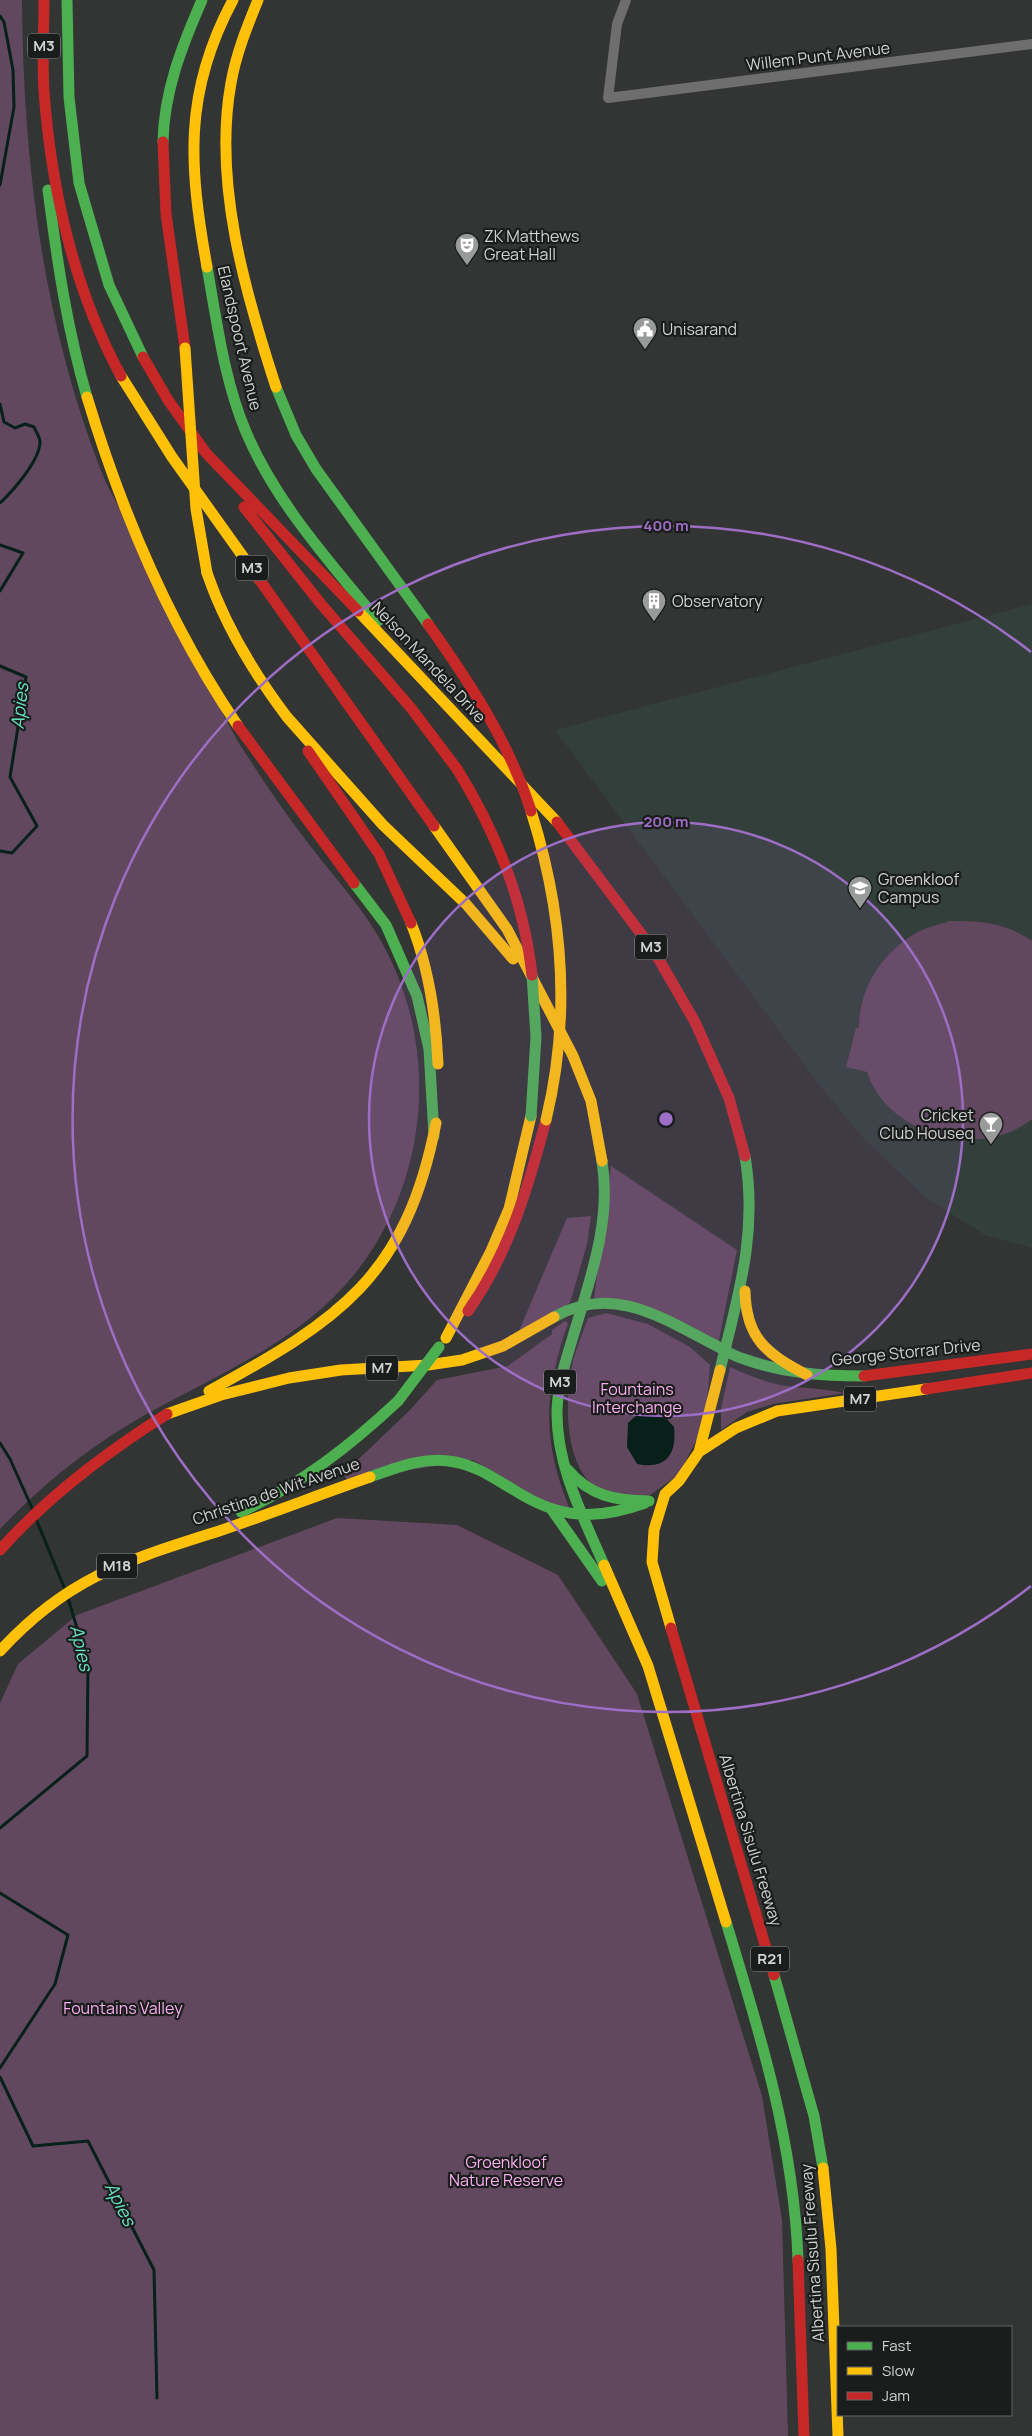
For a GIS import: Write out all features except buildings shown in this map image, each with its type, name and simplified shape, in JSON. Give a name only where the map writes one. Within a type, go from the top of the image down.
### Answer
[{"type":"main road","name":"M3","points":[[44,0],[44,91],[62,208],[79,276],[100,334],[130,393],[172,457],[496,913],[548,1006],[573,1056],[590,1100],[604,1164],[603,1224],[596,1260],[584,1304],[564,1363],[559,1385],[557,1411],[563,1463],[582,1515]]},
{"type":"main road","name":"Nelson Mandela Drive","points":[[67,0],[68,98],[79,182],[108,284],[135,344],[168,400],[206,453],[432,688],[566,832],[642,934],[695,1022],[729,1098],[744,1147],[750,1200],[746,1264],[726,1352]]},
{"type":"main road","points":[[0,1550],[18,1529],[68,1482],[106,1454],[173,1411],[290,1344],[337,1311],[361,1289],[380,1265],[408,1217],[424,1176],[434,1136],[438,1109],[435,1018],[428,982],[412,926],[378,853],[348,806],[309,753],[287,717],[238,647],[218,607],[207,573],[196,509],[184,348],[164,210],[161,151],[166,104],[171,80],[188,30],[202,0]]},
{"type":"main road","name":"Elandspoort Avenue","points":[[233,0],[216,36],[204,68],[198,96],[193,142],[202,238],[221,342],[234,398],[254,449],[277,490],[305,530],[432,688]]},
{"type":"main road","points":[[188,1538],[272,1498],[316,1472],[342,1452],[398,1401],[461,1321],[495,1271],[521,1203],[546,1120],[557,1070],[562,990],[558,926],[550,872],[526,795],[512,760],[488,713],[461,668],[323,480],[284,411],[275,385],[252,305],[224,167],[224,133],[233,67],[258,0]]},
{"type":"main road","points":[[44,91],[44,154],[52,226],[62,288],[83,379],[115,481],[141,550],[213,688],[260,758],[386,925],[400,952],[424,1020],[434,1136]]},
{"type":"main road","points":[[206,453],[254,521],[321,604],[412,708],[457,769],[484,814],[507,869],[531,958],[537,1008],[537,1062],[531,1116],[509,1209],[491,1251],[443,1343]]},
{"type":"main road","points":[[287,717],[383,825],[466,904],[505,948],[548,1006]]},
{"type":"main road","points":[[746,1264],[746,1314],[754,1334],[769,1354],[807,1375]]},
{"type":"main road","name":"M7","points":[[173,1411],[215,1396],[286,1378],[341,1370],[422,1365],[478,1356],[518,1338],[559,1312],[584,1304],[618,1302],[636,1306],[650,1311],[726,1352]]},
{"type":"main road","name":"M3","points":[[699,1452],[726,1352]]},
{"type":"main road","name":"George Storrar Drive","points":[[726,1352],[762,1365],[807,1375],[841,1376],[881,1374],[1032,1354]]},
{"type":"main road","name":"M7","points":[[582,1515],[615,1513],[665,1494],[679,1481],[699,1452],[736,1426],[755,1416],[777,1411],[1032,1373]]},
{"type":"main road","name":"Christina de Wit Avenue","points":[[0,1651],[32,1617],[50,1602],[98,1574],[188,1538],[215,1532],[412,1462],[438,1459],[459,1462],[491,1475],[552,1510],[582,1515]]},
{"type":"main road","points":[[563,1463],[583,1486],[597,1495],[620,1501],[649,1501]]},
{"type":"main road","name":"Albertina Sisulu Freeway","points":[[665,1494],[654,1530],[652,1544],[655,1576],[789,2022],[814,2116],[822,2156],[831,2249],[837,2409]]},
{"type":"main road","points":[[552,1510],[578,1543],[599,1577],[625,1609]]},
{"type":"main road","name":"Albertina Sisulu Freeway","points":[[582,1515],[625,1609],[648,1666],[761,2036],[780,2112],[797,2225],[804,2436]]},
{"type":"main road","name":"Albertina Sisulu Freeway","points":[[837,2416],[838,2436]]},
{"type":"street","name":"Willem Punt Avenue","points":[[626,0],[617,24],[608,98],[1032,44]]},
{"type":"shaded area","name":"Groenkloof Campus","points":[[1032,604],[1032,1248],[985,1235],[925,1197],[864,1139],[821,1087],[555,730]]},
{"type":"shaded area","points":[[640,1412],[664,1416],[674,1427],[674,1445],[668,1458],[655,1465],[637,1464],[627,1447],[628,1423]]},
{"type":"green space","points":[[0,0],[22,0],[26,119],[40,237],[50,296],[63,354],[100,468],[240,745],[290,819],[368,920],[396,971],[410,1013],[418,1057],[419,1101],[414,1145],[402,1188],[384,1229],[360,1267],[337,1294],[311,1318],[282,1339],[110,1436],[76,1460],[45,1486],[0,1529]]},
{"type":"green space","points":[[949,921],[972,921],[1002,926],[1032,941],[1032,1119],[1011,1132],[988,1138],[963,1139],[938,1135],[915,1126],[894,1112],[878,1094],[867,1072],[846,1067],[856,1028],[859,1028],[863,999],[868,986],[883,961],[904,941],[920,931]]},
{"type":"green space","points":[[611,1166],[737,1250],[718,1345],[692,1329],[594,1299]]},
{"type":"green space","points":[[591,1216],[587,1244],[570,1303],[519,1331],[567,1218]]},
{"type":"green space","name":"Fountains Interchange","points":[[606,1313],[648,1324],[690,1347],[710,1365],[707,1403],[698,1437],[679,1474],[646,1498],[608,1495],[593,1485],[582,1472],[574,1455],[568,1416],[568,1396],[573,1361],[588,1318]]},
{"type":"green space","points":[[565,1321],[568,1323],[554,1373],[549,1418],[555,1463],[571,1512],[552,1507],[473,1460],[347,1480],[343,1474],[409,1411],[437,1380],[508,1366],[552,1334],[552,1330]]},
{"type":"green space","points":[[730,1367],[779,1385],[845,1393],[773,1404],[747,1412],[721,1430],[721,1409]]},
{"type":"green space","name":"Groenkloof Nature Reserve","points":[[337,1518],[457,1525],[558,1575],[637,1694],[762,2096],[782,2220],[788,2436],[0,2436],[0,1703],[18,1664],[77,1615]]},
{"type":"waterway","name":"Apies","points":[[0,16],[4,22],[13,70],[14,107],[0,185]]},
{"type":"waterway","name":"Apies","points":[[0,404],[4,422],[15,428],[25,424],[34,427],[40,442],[39,449],[31,466],[0,503]]},
{"type":"waterway","name":"Apies","points":[[0,545],[23,553],[0,591]]},
{"type":"waterway","name":"Apies","points":[[0,666],[26,677],[10,777],[37,826],[12,853],[0,851]]},
{"type":"waterway","name":"Apies","points":[[0,1443],[10,1459],[32,1508]]},
{"type":"waterway","name":"Apies","points":[[36,1519],[64,1587]]},
{"type":"waterway","name":"Apies","points":[[0,1828],[87,1756],[88,1665],[68,1598]]},
{"type":"waterway","name":"Apies","points":[[0,1893],[68,1935],[55,1984],[0,2068]]},
{"type":"waterway","name":"Apies","points":[[0,2077],[33,2146],[88,2141],[154,2270],[157,2398]]},
{"type":"traffic: fast","points":[[67,0],[69,97],[79,183],[109,285],[143,357]]},
{"type":"traffic: fast","points":[[163,142],[164,123],[175,69],[202,0]]},
{"type":"traffic: fast","points":[[48,190],[63,294],[87,397]]},
{"type":"traffic: fast","points":[[207,267],[222,351],[232,392],[238,412],[258,458],[305,531],[378,621]]},
{"type":"traffic: fast","points":[[276,387],[296,435],[316,469],[428,624]]},
{"type":"traffic: fast","points":[[354,883],[386,925],[417,996],[429,1049],[434,1136]]},
{"type":"traffic: fast","points":[[531,1116],[536,1037],[532,975]]},
{"type":"traffic: fast","points":[[720,1370],[739,1290],[748,1239],[749,1212],[745,1156]]},
{"type":"traffic: fast","points":[[602,1161],[604,1207],[597,1252],[562,1374],[557,1410],[558,1431],[566,1471],[572,1490],[604,1565]]},
{"type":"traffic: fast","points":[[554,1317],[575,1308],[596,1304],[616,1304],[636,1308],[655,1315],[740,1358],[759,1364],[803,1373],[864,1376]]},
{"type":"traffic: fast","points":[[398,1401],[439,1347]]},
{"type":"traffic: fast","points":[[241,1512],[284,1489],[324,1463],[398,1401]]},
{"type":"traffic: fast","points":[[370,1477],[422,1461],[455,1462],[493,1477],[530,1500],[562,1512],[578,1514],[610,1513],[645,1503]]},
{"type":"traffic: fast","points":[[568,1470],[585,1486],[604,1495],[626,1500],[649,1501]]},
{"type":"traffic: fast","points":[[552,1510],[602,1581]]},
{"type":"traffic: fast","points":[[726,1922],[763,2047],[782,2131],[790,2173],[798,2260]]},
{"type":"traffic: fast","points":[[774,1975],[814,2116],[823,2168]]},
{"type":"traffic: slow","points":[[207,267],[196,196],[194,163],[198,99],[205,67],[217,34],[233,0]]},
{"type":"traffic: slow","points":[[258,0],[242,41],[233,72],[226,121],[226,159],[229,198],[243,275],[276,387]]},
{"type":"traffic: slow","points":[[185,348],[196,509],[207,573]]},
{"type":"traffic: slow","points":[[121,376],[172,457],[259,579]]},
{"type":"traffic: slow","points":[[87,397],[116,483],[150,567],[190,648],[238,726]]},
{"type":"traffic: slow","points":[[207,573],[231,630],[251,666],[287,717]]},
{"type":"traffic: slow","points":[[358,611],[557,822]]},
{"type":"traffic: slow","points":[[287,717],[383,825],[466,904],[513,959]]},
{"type":"traffic: slow","points":[[531,811],[550,887],[560,965],[561,1004],[559,1042],[546,1120]]},
{"type":"traffic: slow","points":[[434,826],[507,929],[573,1056],[591,1101],[602,1161]]},
{"type":"traffic: slow","points":[[411,923],[423,957],[431,992],[438,1064]]},
{"type":"traffic: slow","points":[[446,1338],[491,1251],[509,1209],[531,1116]]},
{"type":"traffic: slow","points":[[209,1391],[295,1341],[330,1316],[360,1288],[385,1257],[406,1220],[423,1176],[436,1123]]},
{"type":"traffic: slow","points":[[745,1291],[749,1321],[761,1343],[781,1360],[807,1375]]},
{"type":"traffic: slow","points":[[167,1414],[221,1395],[289,1378],[341,1370],[428,1365],[462,1360],[503,1346],[554,1317]]},
{"type":"traffic: slow","points":[[671,1628],[652,1562],[654,1530],[665,1494],[679,1481],[699,1452],[720,1370]]},
{"type":"traffic: slow","points":[[699,1452],[736,1428],[777,1411],[926,1389]]},
{"type":"traffic: slow","points":[[0,1651],[25,1626],[49,1606],[99,1575],[125,1563],[370,1477]]},
{"type":"traffic: slow","points":[[604,1565],[648,1666],[726,1922]]},
{"type":"traffic: slow","points":[[823,2168],[831,2249],[837,2409]]},
{"type":"traffic: slow","points":[[837,2416],[838,2436]]},
{"type":"traffic: jam","points":[[44,0],[44,91],[47,128],[59,201],[78,274],[90,309],[104,343],[121,376]]},
{"type":"traffic: jam","points":[[163,142],[166,214],[185,348]]},
{"type":"traffic: jam","points":[[143,357],[168,400],[206,453],[358,611]]},
{"type":"traffic: jam","points":[[244,507],[321,604],[411,708],[457,769]]},
{"type":"traffic: jam","points":[[259,579],[434,826]]},
{"type":"traffic: jam","points":[[428,624],[459,668],[500,737],[512,761],[531,811]]},
{"type":"traffic: jam","points":[[238,726],[354,883]]},
{"type":"traffic: jam","points":[[308,751],[379,854],[411,923]]},
{"type":"traffic: jam","points":[[457,769],[484,817],[506,868],[522,920],[532,975]]},
{"type":"traffic: jam","points":[[557,822],[654,951],[695,1022],[729,1098],[745,1156]]},
{"type":"traffic: jam","points":[[468,1311],[495,1266],[516,1219],[546,1120]]},
{"type":"traffic: jam","points":[[864,1376],[1032,1354]]},
{"type":"traffic: jam","points":[[926,1389],[1032,1373]]},
{"type":"traffic: jam","points":[[0,1550],[38,1511],[78,1476],[121,1444],[167,1414]]},
{"type":"traffic: jam","points":[[671,1628],[774,1975]]},
{"type":"traffic: jam","points":[[798,2260],[804,2436]]},
{"type":"place","name":"ZK Matthews Great Hall","points":[[467,266]]},
{"type":"place","name":"Unisarand","points":[[645,350]]},
{"type":"place","name":"Observatory","points":[[654,622]]},
{"type":"place","name":"Groenkloof Campus","points":[[860,909]]},
{"type":"place","name":"Cricket Club Houseq","points":[[991,1145]]},
{"type":"park label","name":"Fountains Valley","points":[[123,2008]]}]
